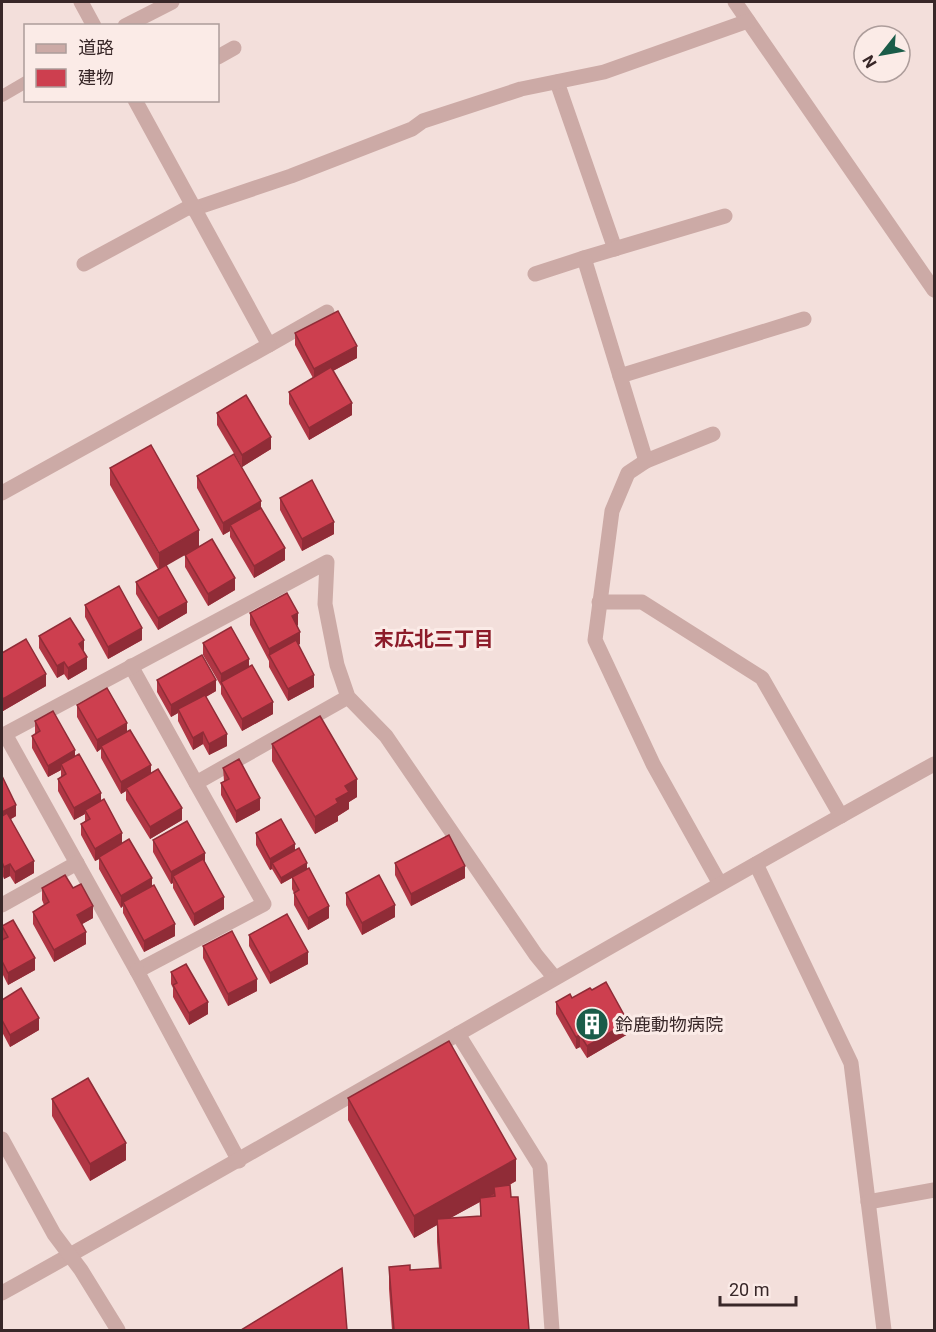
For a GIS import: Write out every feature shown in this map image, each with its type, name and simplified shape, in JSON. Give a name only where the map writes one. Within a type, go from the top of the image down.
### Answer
[{"type":"street","points":[[81,2],[93,24]]},
{"type":"street","points":[[129,24],[172,2]]},
{"type":"street","points":[[735,2],[934,290]]},
{"type":"street","points":[[84,264],[192,207],[390,138],[412,129],[423,121],[521,89],[604,72],[748,21]]},
{"type":"street","points":[[219,56],[234,48]]},
{"type":"street","points":[[557,82],[615,249]]},
{"type":"street","points":[[137,102],[269,345]]},
{"type":"street","points":[[536,274],[725,216]]},
{"type":"street","points":[[584,258],[646,461]]},
{"type":"street","points":[[2,493],[327,312]]},
{"type":"street","points":[[620,376],[804,319]]},
{"type":"street","points":[[713,434],[646,461],[628,473],[612,511],[595,640],[653,764],[720,884]]},
{"type":"street","points":[[239,1161],[137,971],[3,731],[327,562],[326,604],[337,665],[348,697],[386,736],[536,955],[554,977]]},
{"type":"street","points":[[599,602],[642,602],[762,678],[841,816]]},
{"type":"street","points":[[131,666],[264,904],[137,971]]},
{"type":"street","points":[[196,783],[348,697]]},
{"type":"street","points":[[2,1293],[239,1161],[554,977],[934,764]]},
{"type":"street","points":[[2,906],[77,863]]},
{"type":"street","points":[[756,864],[851,1063],[884,1330]]},
{"type":"street","points":[[458,1034],[540,1166],[552,1330]]},
{"type":"street","points":[[2,1139],[69,1256],[81,1270],[118,1330]]},
{"type":"street","points":[[868,1202],[934,1190]]},
{"type":"lane","points":[[2,96],[24,83]]},
{"type":"building","points":[[338,311],[357,346],[314,369],[295,333]]},
{"type":"building","points":[[331,367],[352,403],[309,428],[289,392]]},
{"type":"building","points":[[246,395],[271,437],[242,455],[217,413]]},
{"type":"building","points":[[151,445],[199,530],[159,553],[110,468]]},
{"type":"building","points":[[234,454],[261,501],[223,523],[197,476]]},
{"type":"building","points":[[312,480],[334,522],[302,539],[280,498]]},
{"type":"building","points":[[261,508],[285,548],[254,566],[230,525]]},
{"type":"building","points":[[212,539],[235,578],[208,594],[185,555]]},
{"type":"building","points":[[166,565],[187,602],[158,618],[136,582]]},
{"type":"building","points":[[119,586],[142,628],[108,647],[85,605]]},
{"type":"building","points":[[287,593],[298,613],[292,616],[300,632],[269,649],[250,613]]},
{"type":"building","points":[[70,618],[84,640],[79,644],[87,657],[68,668],[64,662],[57,666],[39,636]]},
{"type":"building","points":[[231,627],[249,659],[221,674],[203,643]]},
{"type":"building","points":[[26,639],[46,674],[3,699],[2,653]]},
{"type":"building","points":[[296,640],[314,675],[288,689],[269,655]]},
{"type":"building","points":[[202,655],[216,680],[171,705],[157,680]]},
{"type":"building","points":[[252,665],[273,702],[242,719],[221,682]]},
{"type":"building","points":[[107,688],[127,723],[97,740],[77,705]]},
{"type":"building","points":[[205,695],[227,734],[209,744],[203,732],[193,738],[178,709]]},
{"type":"building","points":[[53,711],[75,750],[48,766],[32,736],[40,731],[35,721]]},
{"type":"building","points":[[320,716],[357,779],[345,786],[349,792],[336,799],[338,803],[315,817],[272,744]]},
{"type":"building","points":[[130,730],[151,765],[121,782],[101,746]]},
{"type":"building","points":[[79,754],[101,793],[74,808],[58,779],[66,774],[61,764]]},
{"type":"building","points":[[239,759],[260,798],[236,811],[221,783],[229,779],[223,768]]},
{"type":"building","points":[[158,769],[182,808],[150,827],[126,788]]},
{"type":"building","points":[[2,776],[16,805],[2,812]]},
{"type":"building","points":[[104,799],[122,833],[95,849],[81,824],[90,819],[85,810]]},
{"type":"building","points":[[7,813],[34,861],[15,872],[10,864],[4,867],[2,862],[2,816]]},
{"type":"building","points":[[281,819],[295,844],[270,859],[256,833]]},
{"type":"building","points":[[187,821],[205,853],[171,872],[153,840]]},
{"type":"building","points":[[449,835],[465,866],[411,894],[395,863]]},
{"type":"building","points":[[129,839],[152,878],[121,896],[99,857]]},
{"type":"building","points":[[299,848],[307,863],[281,878],[272,863]]},
{"type":"building","points":[[203,859],[224,897],[194,914],[173,876]]},
{"type":"building","points":[[309,868],[329,906],[308,918],[294,893],[299,890],[292,877]]},
{"type":"building","points":[[65,875],[73,888],[81,884],[93,906],[77,915],[86,932],[54,950],[33,912],[49,902],[42,888]]},
{"type":"building","points":[[379,875],[395,905],[362,923],[346,893]]},
{"type":"building","points":[[154,885],[175,924],[144,941],[123,902]]},
{"type":"building","points":[[287,914],[308,952],[270,973],[249,935]]},
{"type":"building","points":[[13,920],[35,958],[8,973],[2,961],[2,940],[8,937],[2,926]]},
{"type":"building","points":[[232,931],[257,979],[228,994],[203,946]]},
{"type":"building","points":[[186,964],[208,1002],[189,1013],[173,985],[177,983],[171,972]]},
{"type":"building","name":"鈴鹿動物病院","points":[[606,982],[628,1022],[587,1046],[580,1035],[576,1037],[556,1002],[570,994],[572,998],[590,988],[592,990]]},
{"type":"building","points":[[21,988],[39,1018],[10,1035],[2,1020],[2,1000]]},
{"type":"building","points":[[449,1041],[516,1159],[414,1216],[348,1098]]},
{"type":"building","points":[[88,1078],[126,1143],[90,1164],[52,1099]]},
{"type":"building","points":[[510,1185],[511,1197],[518,1197],[529,1330],[394,1330],[389,1267],[410,1265],[410,1270],[441,1268],[437,1219],[481,1216],[480,1198],[495,1196],[494,1187]]},
{"type":"building","points":[[342,1268],[347,1330],[241,1330]]},
{"type":"place","name":"鈴鹿動物病院","points":[[592,1024]]},
{"type":"district","name":"末広北三丁目","points":[[434,639]]}]
